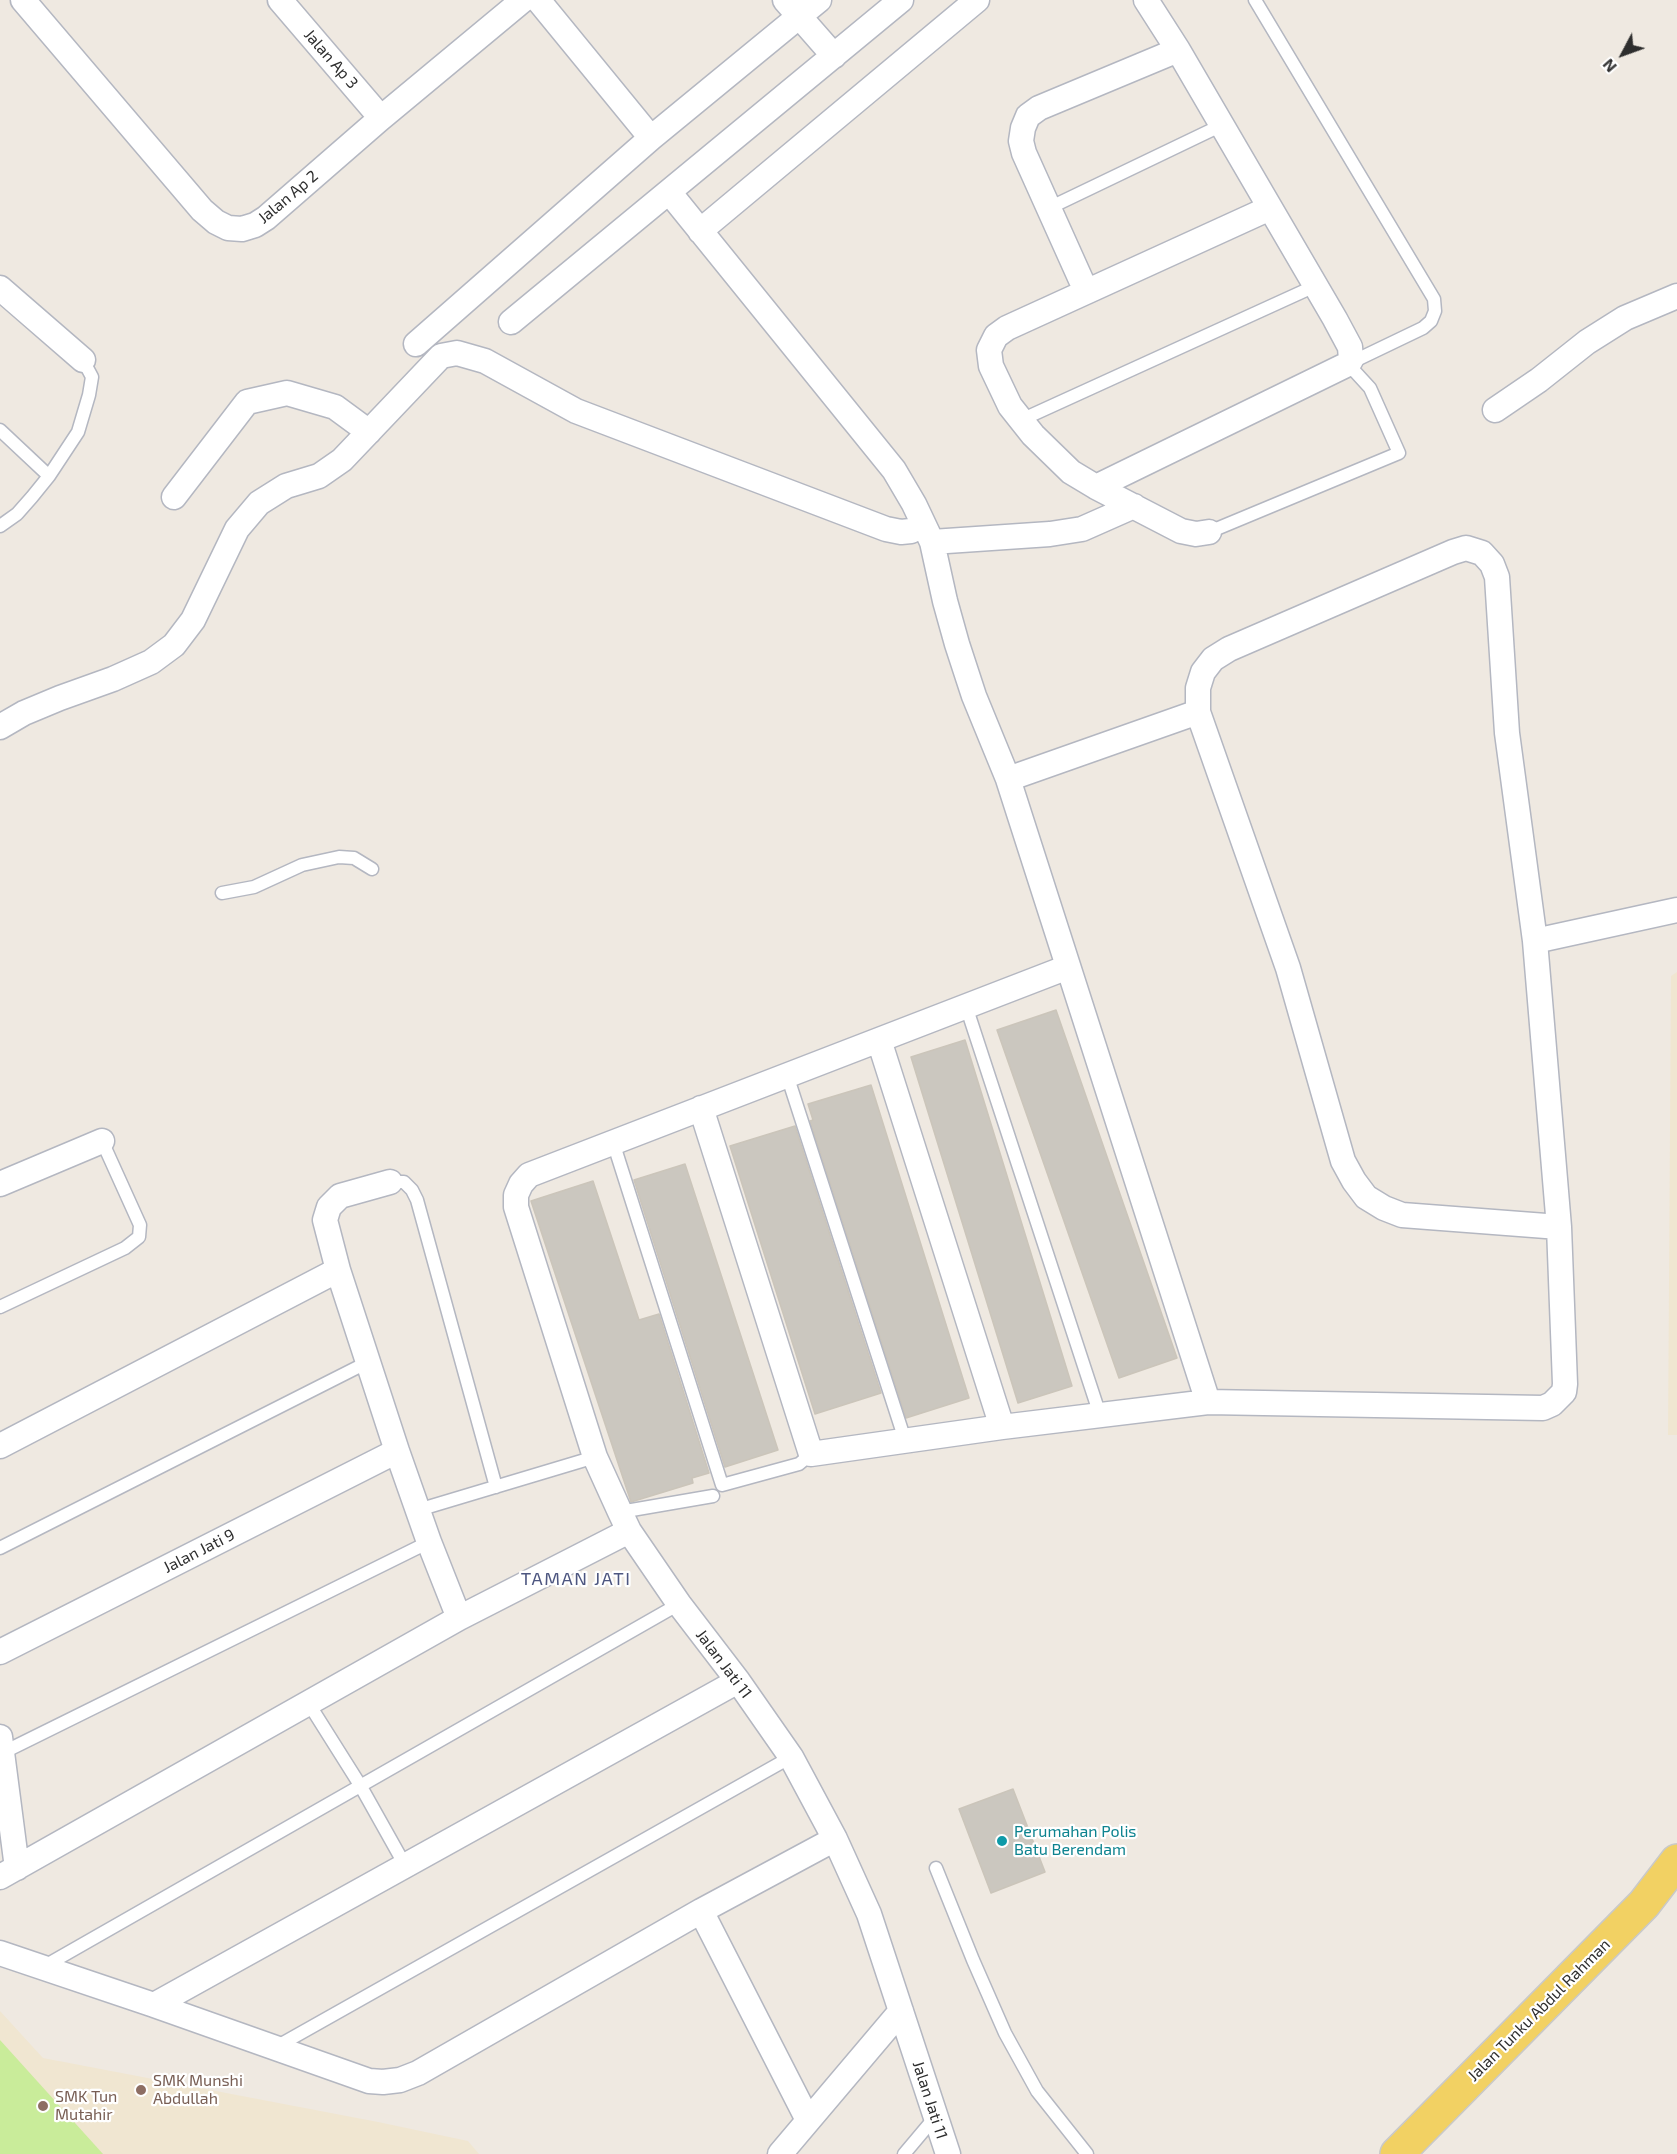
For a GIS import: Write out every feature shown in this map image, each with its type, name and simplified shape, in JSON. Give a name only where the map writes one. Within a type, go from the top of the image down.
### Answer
[{"type":"main road","name":"Jalan Tunku Abdul Rahman","points":[[1397,2154],[1644,1904],[1677,1861]]},
{"type":"main road","points":[[1644,1904],[1677,1876]]},
{"type":"street","name":"Jalan Ap 2","points":[[23,0],[202,210],[216,222],[228,228],[248,227],[266,218],[381,118],[523,0]]},
{"type":"street","name":"Jalan Ap 3","points":[[280,0],[381,118]]},
{"type":"street","points":[[538,0],[651,138]]},
{"type":"street","points":[[416,344],[651,138],[792,8],[819,0]]},
{"type":"street","points":[[511,322],[901,0]]},
{"type":"street","points":[[700,231],[976,0]]},
{"type":"street","points":[[1096,487],[1348,364],[1351,360],[1350,347],[1178,50],[1146,0]]},
{"type":"street","points":[[792,8],[834,56]]},
{"type":"street","points":[[1086,291],[1024,153],[1021,141],[1023,128],[1028,116],[1039,108],[1178,50]]},
{"type":"street","points":[[669,192],[894,470],[928,533],[957,644],[974,696],[1008,779],[1208,1402]]},
{"type":"street","points":[[1209,532],[1196,534],[1181,531],[1071,472],[1048,451],[1021,420],[999,385],[991,366],[989,350],[996,336],[1007,328],[1270,208]]},
{"type":"street","points":[[0,288],[83,360]]},
{"type":"street","points":[[1495,410],[1539,380],[1587,342],[1625,318],[1677,296]]},
{"type":"street","points":[[0,727],[24,713],[151,662],[174,645],[194,620],[237,529],[260,503],[285,486],[319,476],[342,460],[441,356],[457,353],[485,361],[576,411],[886,529],[901,532],[1018,538],[1082,529],[1134,506]]},
{"type":"street","points":[[174,497],[247,402],[287,393],[335,407],[369,432]]},
{"type":"street","points":[[700,1108],[811,1454],[1002,1427],[1208,1402],[1543,1408],[1559,1399],[1564,1392],[1565,1384],[1558,1227],[1535,941],[1506,733],[1497,577],[1492,564],[1482,553],[1467,548],[1229,649],[1213,659],[1203,672],[1198,688],[1198,712],[1288,968],[1343,1161],[1354,1181],[1366,1197],[1402,1215],[1558,1227]]},
{"type":"street","points":[[1008,779],[1198,712]]},
{"type":"street","points":[[1535,941],[1677,910]]},
{"type":"street","points":[[613,1142],[1068,967]]},
{"type":"street","points":[[879,1040],[1002,1427]]},
{"type":"street","points":[[0,1184],[102,1141]]},
{"type":"street","name":"Jalan Jati 11","points":[[613,1142],[529,1175],[521,1184],[516,1195],[516,1206],[596,1457],[624,1521],[679,1604],[738,1681],[791,1757],[835,1839],[869,1914],[948,2154]]},
{"type":"street","points":[[390,1182],[340,1196],[329,1207],[325,1220],[338,1270],[397,1451],[459,1618]]},
{"type":"street","points":[[0,1446],[338,1270]]},
{"type":"street","name":"Jalan Jati 9","points":[[0,1652],[397,1451]]},
{"type":"street","points":[[1,1745],[8,1872],[309,1704],[624,1521]]},
{"type":"street","points":[[154,2005],[738,1681]]},
{"type":"street","points":[[0,1953],[369,2081],[400,2080],[418,2073],[701,1911],[835,1839]]},
{"type":"street","points":[[701,1911],[808,2120]]},
{"type":"street","points":[[780,2154],[901,2011]]},
{"type":"lane","points":[[1209,532],[1399,453],[1370,388],[1348,364],[1423,328],[1431,321],[1435,310],[1434,299],[1255,0]]},
{"type":"lane","points":[[1049,208],[1222,125]]},
{"type":"lane","points":[[1021,420],[1315,286]]},
{"type":"lane","points":[[0,526],[17,514],[50,476],[78,432],[92,377],[83,360]]},
{"type":"lane","points":[[0,430],[50,476]]},
{"type":"lane","points":[[222,893],[254,887],[302,866],[339,857],[354,858],[372,869]]},
{"type":"lane","points":[[966,1006],[1100,1415]]},
{"type":"lane","points":[[787,1075],[905,1440]]},
{"type":"lane","points":[[0,1307],[126,1248],[139,1237],[140,1225],[102,1141]]},
{"type":"lane","points":[[613,1142],[722,1485],[799,1464],[811,1454]]},
{"type":"lane","points":[[390,1182],[404,1182],[412,1190],[417,1200],[496,1487]]},
{"type":"lane","points":[[0,1548],[368,1362]]},
{"type":"lane","points":[[418,1510],[596,1457]]},
{"type":"lane","points":[[624,1521],[713,1496]]},
{"type":"lane","points":[[1,1745],[429,1542]]},
{"type":"lane","points":[[42,1968],[679,1604]]},
{"type":"lane","points":[[309,1704],[360,1785],[406,1867]]},
{"type":"lane","points":[[276,2047],[791,1757]]},
{"type":"lane","points":[[936,1868],[1005,2033],[1037,2091],[1087,2154]]},
{"type":"lane","points":[[904,2154],[936,2116]]},
{"type":"shaded area","points":[[1677,972],[1677,1435],[1668,1435],[1671,976]]},
{"type":"shaded area","name":"SMK Munshi Abdullah","points":[[0,2011],[43,2058],[468,2141],[479,2154],[0,2154]]},
{"type":"green space","name":"SMK Tun Mutahir","points":[[0,2040],[103,2154],[0,2154]]},
{"type":"building","points":[[1056,1010],[1177,1358],[1119,1378],[997,1030]]},
{"type":"building","points":[[965,1040],[1072,1386],[1018,1403],[911,1057]]},
{"type":"building","points":[[871,1085],[969,1398],[906,1418],[810,1121],[813,1120],[808,1104]]},
{"type":"building","points":[[795,1126],[881,1393],[815,1414],[730,1146]]},
{"type":"building","points":[[685,1164],[778,1450],[725,1467],[634,1180]]},
{"type":"building","points":[[593,1181],[639,1320],[659,1314],[709,1473],[692,1478],[693,1483],[631,1502],[531,1201]]},
{"type":"building","name":"Perumahan Polis Batu Berendam","points":[[1013,1789],[1045,1872],[991,1893],[959,1809]]},
{"type":"place","name":"Perumahan Polis Batu Berendam","points":[[1002,1841]]},
{"type":"place","name":"SMK Munshi Abdullah","points":[[141,2090]]},
{"type":"place","name":"SMK Tun Mutahir","points":[[43,2106]]},
{"type":"district","name":"TAMAN JATI","points":[[576,1579]]}]
